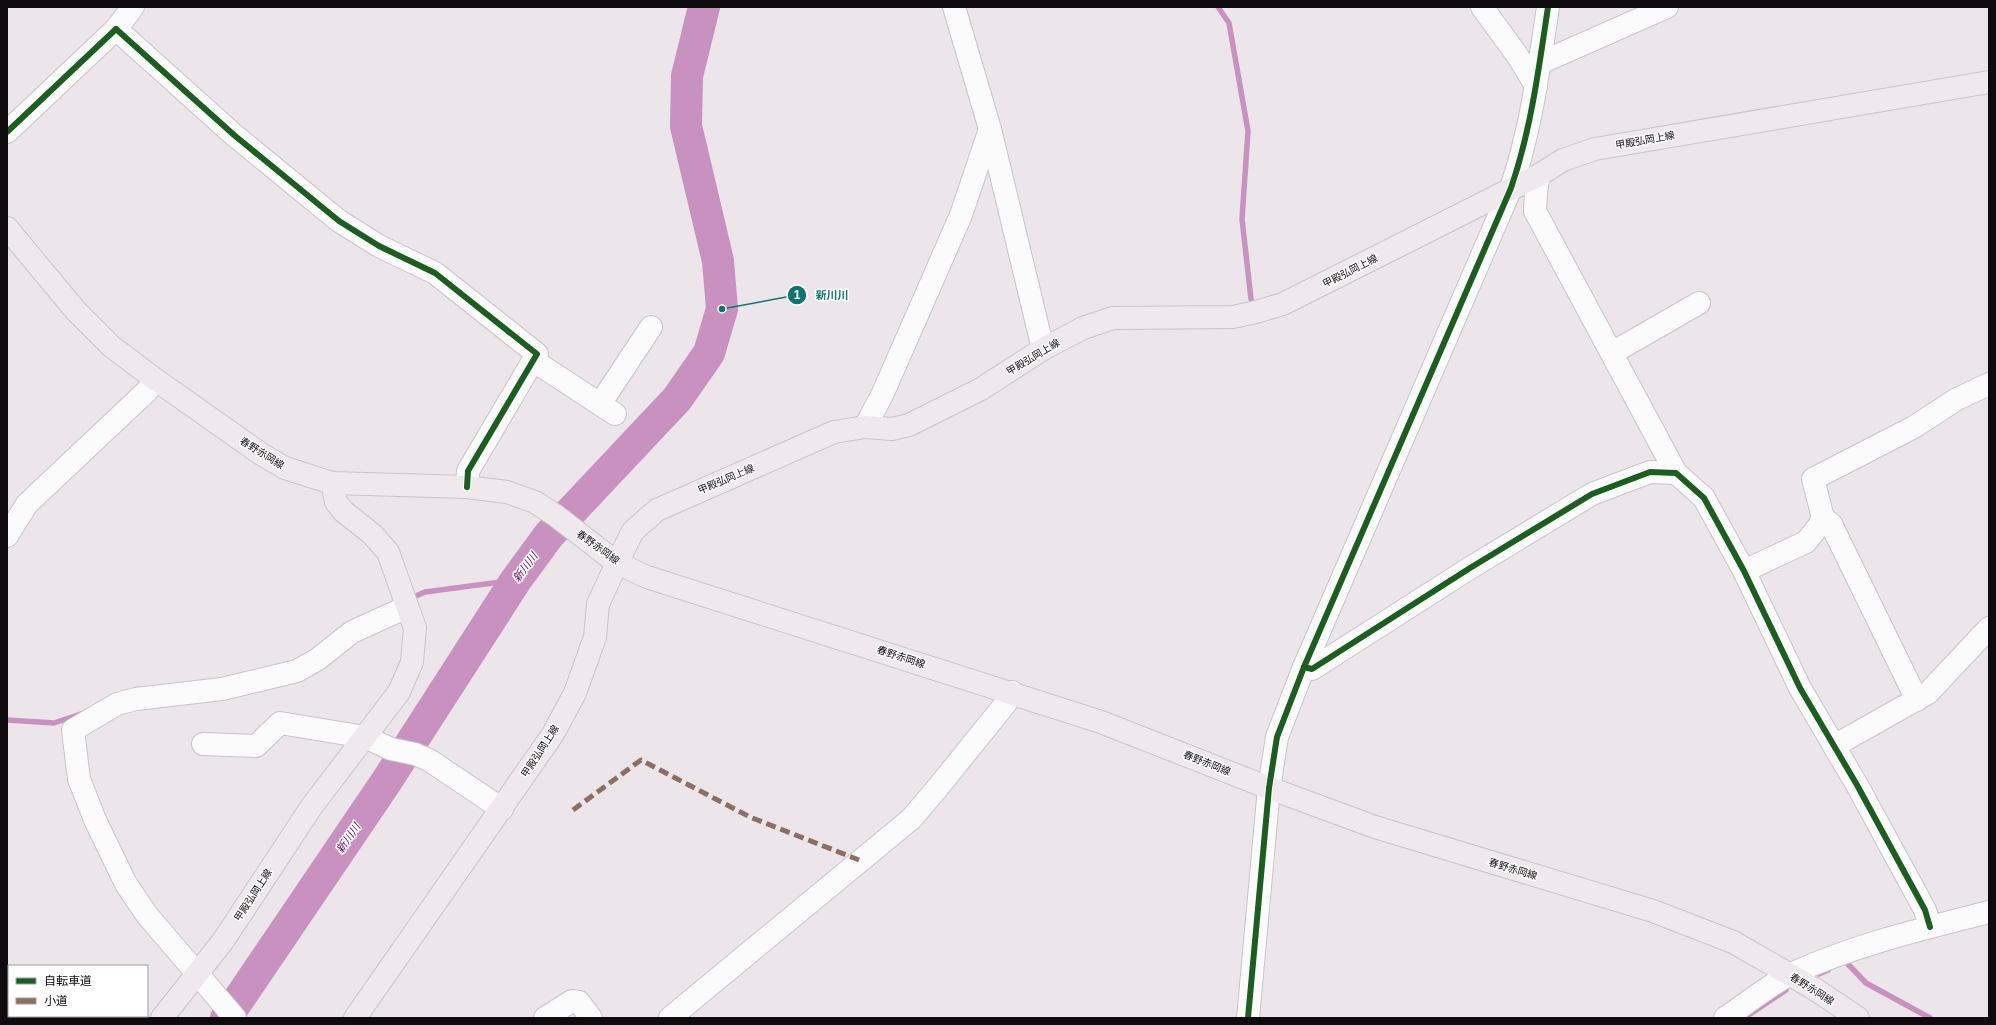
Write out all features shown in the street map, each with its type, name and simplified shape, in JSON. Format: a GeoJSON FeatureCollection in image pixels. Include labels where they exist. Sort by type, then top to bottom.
{"type":"FeatureCollection","features":[{"type":"Feature","properties":{"kind":"main road","name":"甲殿弘岡上線"},"geometry":{"type":"LineString","coordinates":[[355,1018],[553,734],[575,693],[595,637],[598,604],[617,563],[633,531],[657,510],[834,432],[865,427],[892,429],[909,425],[981,389],[1043,349],[1083,328],[1113,318],[1233,317],[1283,304],[1512,188],[1563,160],[1595,149],[1989,82]]}},
{"type":"Feature","properties":{"kind":"main road","name":"春野赤岡線"},"geometry":{"type":"LineString","coordinates":[[7,228],[76,311],[111,346],[156,380],[261,454],[285,468],[332,483],[467,487],[507,492],[535,502],[555,515],[617,563],[647,577],[1012,692],[1101,722],[1269,788],[1375,827],[1653,911],[1733,942],[1790,975],[1858,1018]]}},
{"type":"Feature","properties":{"kind":"main road","name":"甲殿弘岡上線"},"geometry":{"type":"LineString","coordinates":[[162,1018],[196,973],[223,941],[312,806],[399,692],[412,662],[415,628],[404,601],[388,552],[372,534],[343,511],[336,502],[332,483]]}},
{"type":"Feature","properties":{"kind":"street"},"geometry":{"type":"LineString","coordinates":[[7,132],[116,29],[133,7]]}},
{"type":"Feature","properties":{"kind":"street"},"geometry":{"type":"LineString","coordinates":[[954,7],[990,129],[1043,349]]}},
{"type":"Feature","properties":{"kind":"street"},"geometry":{"type":"LineString","coordinates":[[1482,7],[1517,55],[1536,86]]}},
{"type":"Feature","properties":{"kind":"street"},"geometry":{"type":"LineString","coordinates":[[1248,1018],[1269,788],[1277,737],[1304,667],[1512,188],[1518,168],[1536,86],[1548,7]]}},
{"type":"Feature","properties":{"kind":"street"},"geometry":{"type":"LineString","coordinates":[[1540,64],[1666,7]]}},
{"type":"Feature","properties":{"kind":"street"},"geometry":{"type":"LineString","coordinates":[[116,29],[234,135],[339,222],[379,246],[435,273],[537,354],[468,471],[467,487]]}},
{"type":"Feature","properties":{"kind":"street"},"geometry":{"type":"LineString","coordinates":[[865,427],[883,393],[961,215],[990,129]]}},
{"type":"Feature","properties":{"kind":"street"},"geometry":{"type":"LineString","coordinates":[[1539,174],[1535,211],[1676,473],[1704,498],[1744,571],[1800,688],[1925,910],[1930,927]]}},
{"type":"Feature","properties":{"kind":"street"},"geometry":{"type":"LineString","coordinates":[[1612,353],[1699,303]]}},
{"type":"Feature","properties":{"kind":"street"},"geometry":{"type":"LineString","coordinates":[[534,360],[608,409],[651,327]]}},
{"type":"Feature","properties":{"kind":"street"},"geometry":{"type":"LineString","coordinates":[[7,536],[27,504],[142,396],[156,380]]}},
{"type":"Feature","properties":{"kind":"street"},"geometry":{"type":"LineString","coordinates":[[1744,571],[1806,542],[1818,527],[1822,518],[1813,479],[1914,427],[1957,399],[1989,384]]}},
{"type":"Feature","properties":{"kind":"street"},"geometry":{"type":"LineString","coordinates":[[1304,667],[1312,669],[1337,654],[1470,568],[1592,494],[1650,472],[1676,473]]}},
{"type":"Feature","properties":{"kind":"street"},"geometry":{"type":"LineString","coordinates":[[1822,518],[1831,524],[1917,700]]}},
{"type":"Feature","properties":{"kind":"street"},"geometry":{"type":"LineString","coordinates":[[228,1010],[147,915],[126,884],[95,820],[79,779],[73,730],[117,704],[136,699],[222,689],[297,671],[318,658],[352,632],[404,601]]}},
{"type":"Feature","properties":{"kind":"street"},"geometry":{"type":"LineString","coordinates":[[1834,746],[1928,693],[1989,628]]}},
{"type":"Feature","properties":{"kind":"street"},"geometry":{"type":"LineString","coordinates":[[670,1018],[911,818],[945,780],[1006,703],[1012,692]]}},
{"type":"Feature","properties":{"kind":"street"},"geometry":{"type":"LineString","coordinates":[[203,744],[256,746],[280,723],[365,737],[391,749],[415,754],[429,760],[502,809]]}},
{"type":"Feature","properties":{"kind":"street"},"geometry":{"type":"LineString","coordinates":[[1725,1018],[1790,975],[1842,953],[1930,927],[1989,912]]}},
{"type":"Feature","properties":{"kind":"street"},"geometry":{"type":"LineString","coordinates":[[545,1018],[572,1001],[579,1002],[591,1018]]}},
{"type":"Feature","properties":{"kind":"waterway","name":"新川川"},"geometry":{"type":"LineString","coordinates":[[226,1018],[386,782],[516,580],[549,535],[677,399],[709,353],[722,309],[718,261],[686,126],[687,76],[704,7]]}},
{"type":"Feature","properties":{"kind":"waterway"},"geometry":{"type":"LineString","coordinates":[[1218,7],[1229,23],[1248,131],[1242,219],[1251,299]]}},
{"type":"Feature","properties":{"kind":"waterway"},"geometry":{"type":"LineString","coordinates":[[409,599],[425,592],[516,580]]}},
{"type":"Feature","properties":{"kind":"waterway"},"geometry":{"type":"LineString","coordinates":[[7,720],[54,723],[81,714]]}},
{"type":"Feature","properties":{"kind":"waterway"},"geometry":{"type":"LineString","coordinates":[[1845,961],[1866,983],[1930,1018]]}},
{"type":"Feature","properties":{"kind":"waterway"},"geometry":{"type":"LineString","coordinates":[[1819,974],[1828,970]]}},
{"type":"Feature","properties":{"kind":"waterway"},"geometry":{"type":"LineString","coordinates":[[1744,1018],[1786,990]]}},
{"type":"Feature","properties":{"kind":"marked path"},"geometry":{"type":"LineString","coordinates":[[573,810],[641,760],[750,817],[859,860]]}},
{"type":"Feature","properties":{"kind":"cycle path"},"geometry":{"type":"LineString","coordinates":[[1248,1018],[1269,788],[1277,737],[1304,667],[1511,188],[1529,121],[1538,75],[1548,7]]}},
{"type":"Feature","properties":{"kind":"cycle path"},"geometry":{"type":"LineString","coordinates":[[7,132],[116,29],[234,135],[339,221],[379,246],[435,273],[537,354],[468,471],[467,487]]}},
{"type":"Feature","properties":{"kind":"cycle path"},"geometry":{"type":"LineString","coordinates":[[1304,667],[1312,669],[1470,568],[1592,494],[1650,472],[1676,473],[1704,498],[1744,571],[1800,688],[1857,785],[1925,910],[1930,927]]}},
{"type":"Feature","properties":{"kind":"place","name":"新川川"},"geometry":{"type":"Point","coordinates":[722,309]}}]}
